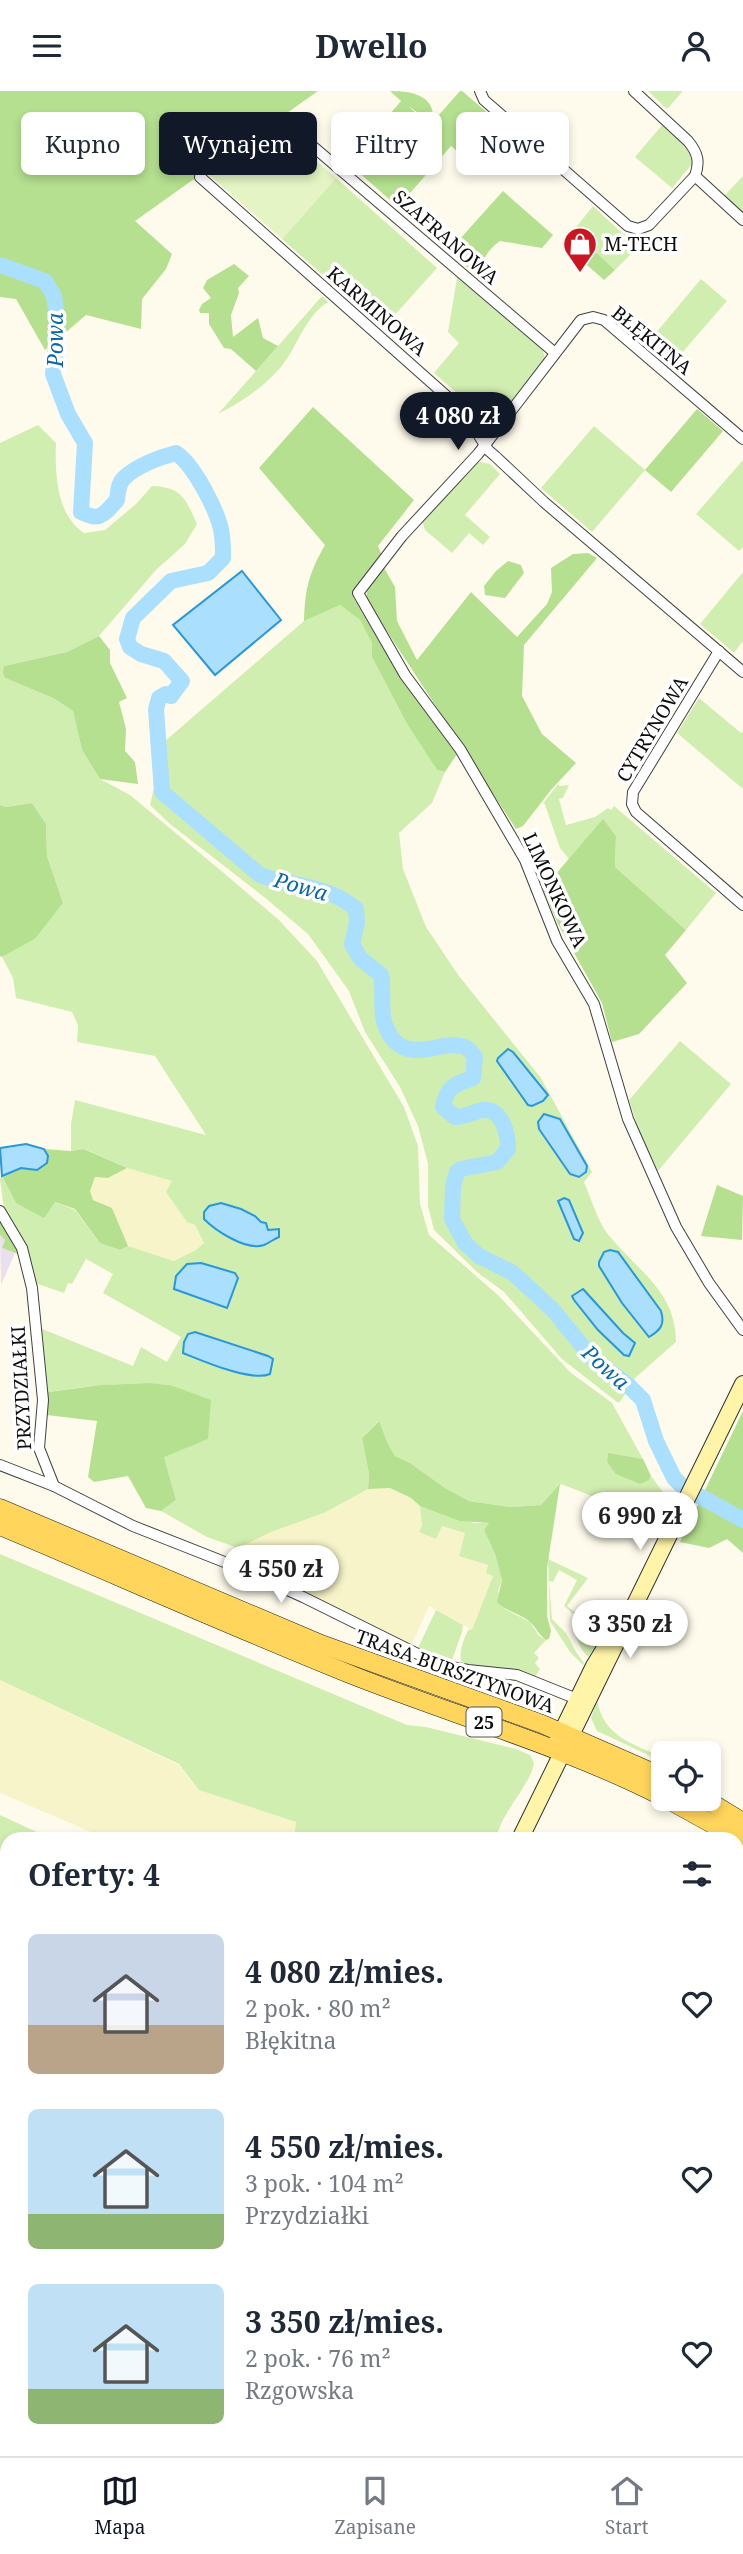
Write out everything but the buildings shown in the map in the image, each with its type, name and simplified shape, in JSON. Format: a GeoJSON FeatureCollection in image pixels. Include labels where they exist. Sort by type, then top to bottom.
{"type":"FeatureCollection","features":[{"type":"Feature","properties":{"kind":"main road","name":"TRASA BURSZTYNOWA"},"geometry":{"type":"LineString","coordinates":[[0,1508],[350,1656],[563,1742],[651,1790]]}},
{"type":"Feature","properties":{"kind":"main road","name":"TRASA BURSZTYNOWA"},"geometry":{"type":"LineString","coordinates":[[0,1526],[359,1678],[563,1742],[651,1773]]}},
{"type":"Feature","properties":{"kind":"main road"},"geometry":{"type":"LineString","coordinates":[[721,1809],[743,1822]]}},
{"type":"Feature","properties":{"kind":"main road","name":"TRASA BURSZTYNOWA"},"geometry":{"type":"LineString","coordinates":[[689,1811],[727,1832]]}},
{"type":"Feature","properties":{"kind":"street"},"geometry":{"type":"LineString","coordinates":[[480,91],[484,100],[628,226],[638,229],[649,225],[695,176],[699,166],[695,149],[635,91]]}},
{"type":"Feature","properties":{"kind":"street","name":"SZAFRANOWA"},"geometry":{"type":"LineString","coordinates":[[317,150],[555,353]]}},
{"type":"Feature","properties":{"kind":"street"},"geometry":{"type":"LineString","coordinates":[[695,176],[743,220]]}},
{"type":"Feature","properties":{"kind":"street","name":"KARMINOWA"},"geometry":{"type":"LineString","coordinates":[[200,177],[451,400],[468,418],[488,450],[544,502],[743,672]]}},
{"type":"Feature","properties":{"kind":"street","name":"BŁĘKITNA"},"geometry":{"type":"LineString","coordinates":[[358,593],[402,536],[485,444],[546,369],[581,320],[587,317],[598,317],[743,439]]}},
{"type":"Feature","properties":{"kind":"street","name":"LIMONKOWA"},"geometry":{"type":"LineString","coordinates":[[358,593],[405,675],[460,749],[525,860],[557,941],[594,1004],[628,1119],[676,1227],[709,1283],[743,1330]]}},
{"type":"Feature","properties":{"kind":"street","name":"CYTRYNOWA"},"geometry":{"type":"LineString","coordinates":[[719,652],[633,793],[632,804],[636,812],[743,905]]}},
{"type":"Feature","properties":{"kind":"street","name":"PRZYDZIAŁKI"},"geometry":{"type":"LineString","coordinates":[[0,1211],[22,1248],[32,1288],[43,1389],[38,1448],[54,1486]]}},
{"type":"Feature","properties":{"kind":"street"},"geometry":{"type":"LineString","coordinates":[[523,1832],[592,1683],[602,1652],[627,1619],[743,1384]]}},
{"type":"Feature","properties":{"kind":"street","name":"PRZYDZIAŁKI"},"geometry":{"type":"LineString","coordinates":[[0,1465],[54,1486],[133,1525],[303,1597],[440,1665],[517,1675],[577,1699]]}},
{"type":"Feature","properties":{"kind":"street"},"geometry":{"type":"LineString","coordinates":[[514,1832],[563,1742],[577,1699],[592,1683]]}},
{"type":"Feature","properties":{"kind":"shaded area"},"geometry":{"type":"Polygon","coordinates":[[[127,1168],[173,1181],[204,1243],[174,1261],[128,1246],[112,1208],[93,1200],[90,1191],[95,1177],[108,1178],[127,1168]]]}},
{"type":"Feature","properties":{"kind":"shaded area"},"geometry":{"type":"Polygon","coordinates":[[[0,1235],[5,1240],[2,1248],[15,1253],[1,1285],[0,1235]]]}},
{"type":"Feature","properties":{"kind":"shaded area"},"geometry":{"type":"Polygon","coordinates":[[[390,1488],[411,1498],[420,1506],[422,1525],[419,1531],[442,1525],[466,1533],[459,1556],[488,1565],[493,1576],[472,1630],[429,1606],[411,1646],[255,1569],[233,1562],[238,1548],[271,1532],[324,1513],[368,1489],[390,1488]]]}},
{"type":"Feature","properties":{"kind":"shaded area"},"geometry":{"type":"Polygon","coordinates":[[[0,1680],[179,1765],[199,1790],[296,1822],[295,1832],[91,1832],[0,1793],[0,1680]]]}},
{"type":"Feature","properties":{"kind":"green space"},"geometry":{"type":"Polygon","coordinates":[[[0,91],[318,91],[288,112],[159,112],[159,175],[200,175],[135,221],[172,254],[166,269],[142,299],[141,329],[86,315],[45,350],[16,299],[0,297],[0,91]]]}},
{"type":"Feature","properties":{"kind":"green space"},"geometry":{"type":"Polygon","coordinates":[[[390,91],[423,97],[432,112],[417,112],[408,106],[415,112],[392,112],[401,101],[390,91]]]}},
{"type":"Feature","properties":{"kind":"green space"},"geometry":{"type":"Polygon","coordinates":[[[462,91],[487,112],[456,112],[456,150],[451,146],[442,156],[441,112],[462,91]]]}},
{"type":"Feature","properties":{"kind":"green space"},"geometry":{"type":"Polygon","coordinates":[[[648,91],[683,91],[667,109],[648,91]]]}},
{"type":"Feature","properties":{"kind":"green space"},"geometry":{"type":"Polygon","coordinates":[[[663,124],[691,150],[692,164],[672,188],[635,157],[663,124]]]}},
{"type":"Feature","properties":{"kind":"green space"},"geometry":{"type":"Polygon","coordinates":[[[317,161],[336,178],[282,239],[209,175],[317,175],[317,161]]]}},
{"type":"Feature","properties":{"kind":"green space"},"geometry":{"type":"Polygon","coordinates":[[[362,175],[426,175],[398,207],[362,175]]]}},
{"type":"Feature","properties":{"kind":"green space"},"geometry":{"type":"Polygon","coordinates":[[[743,176],[743,213],[724,196],[743,176]]]}},
{"type":"Feature","properties":{"kind":"green space"},"geometry":{"type":"Polygon","coordinates":[[[336,178],[437,268],[383,328],[282,239],[336,178]]]}},
{"type":"Feature","properties":{"kind":"green space"},"geometry":{"type":"Polygon","coordinates":[[[503,191],[553,235],[542,248],[500,241],[485,257],[478,277],[449,251],[503,191]]]}},
{"type":"Feature","properties":{"kind":"green space"},"geometry":{"type":"Polygon","coordinates":[[[593,206],[639,246],[615,270],[573,231],[593,206]]]}},
{"type":"Feature","properties":{"kind":"green space"},"geometry":{"type":"Polygon","coordinates":[[[573,231],[615,270],[604,280],[562,243],[573,231]]]}},
{"type":"Feature","properties":{"kind":"green space"},"geometry":{"type":"Polygon","coordinates":[[[234,264],[249,276],[238,288],[239,293],[231,315],[233,337],[258,318],[263,338],[278,346],[256,371],[231,349],[224,348],[209,324],[209,313],[200,313],[199,310],[202,304],[211,298],[203,288],[207,280],[234,264]]]}},
{"type":"Feature","properties":{"kind":"green space"},"geometry":{"type":"Polygon","coordinates":[[[457,278],[464,278],[542,346],[545,359],[491,430],[477,411],[434,373],[459,343],[448,332],[457,278]]]}},
{"type":"Feature","properties":{"kind":"green space"},"geometry":{"type":"Polygon","coordinates":[[[701,279],[727,301],[674,362],[649,341],[701,279]]]}},
{"type":"Feature","properties":{"kind":"green space"},"geometry":{"type":"Polygon","coordinates":[[[322,296],[328,302],[307,324],[280,368],[251,394],[218,414],[322,296]]]}},
{"type":"Feature","properties":{"kind":"green space"},"geometry":{"type":"Polygon","coordinates":[[[313,407],[414,500],[378,546],[383,558],[353,597],[404,683],[457,754],[445,772],[437,770],[407,724],[372,657],[372,643],[360,620],[340,605],[304,621],[309,581],[325,545],[259,468],[313,407]]]}},
{"type":"Feature","properties":{"kind":"green space"},"geometry":{"type":"Polygon","coordinates":[[[697,409],[723,431],[671,492],[645,470],[697,409]]]}},
{"type":"Feature","properties":{"kind":"green space"},"geometry":{"type":"Polygon","coordinates":[[[38,425],[56,443],[59,493],[68,515],[84,533],[105,530],[136,504],[152,486],[170,489],[182,496],[197,524],[185,544],[156,570],[99,636],[67,652],[4,666],[5,678],[53,698],[73,711],[82,750],[100,779],[130,795],[225,874],[279,920],[317,961],[404,1107],[418,1146],[420,1204],[429,1235],[499,1296],[570,1372],[612,1403],[643,1459],[608,1454],[607,1462],[649,1480],[651,1476],[674,1507],[666,1525],[561,1484],[541,1505],[510,1507],[469,1501],[395,1456],[378,1421],[362,1438],[369,1474],[368,1489],[324,1513],[271,1532],[238,1548],[207,1537],[161,1511],[176,1500],[164,1457],[170,1385],[124,1384],[48,1392],[40,1328],[133,1366],[141,1347],[167,1362],[181,1337],[103,1293],[113,1274],[86,1259],[64,1293],[35,1283],[4,1210],[0,1179],[2,1176],[16,1203],[55,1202],[75,1210],[100,1243],[120,1250],[128,1246],[174,1261],[204,1243],[195,1225],[187,1222],[166,1192],[172,1181],[127,1168],[85,1149],[71,1151],[71,1124],[75,1100],[206,1135],[155,1056],[77,1042],[78,1025],[72,1012],[16,998],[13,978],[2,957],[35,939],[63,903],[47,856],[46,824],[32,803],[6,807],[0,805],[0,443],[38,425]]]}},
{"type":"Feature","properties":{"kind":"green space"},"geometry":{"type":"Polygon","coordinates":[[[594,426],[645,470],[592,532],[541,488],[594,426]]]}},
{"type":"Feature","properties":{"kind":"green space"},"geometry":{"type":"Polygon","coordinates":[[[743,460],[743,547],[739,551],[696,514],[743,460]]]}},
{"type":"Feature","properties":{"kind":"green space"},"geometry":{"type":"Polygon","coordinates":[[[474,463],[490,464],[500,474],[465,515],[490,537],[483,545],[469,533],[452,553],[425,530],[422,521],[474,463]]]}},
{"type":"Feature","properties":{"kind":"green space"},"geometry":{"type":"Polygon","coordinates":[[[588,553],[597,558],[524,645],[522,696],[542,734],[576,763],[523,826],[516,829],[366,599],[368,585],[383,566],[395,587],[397,621],[417,660],[471,592],[517,637],[547,604],[552,592],[551,568],[573,554],[588,553]]]}},
{"type":"Feature","properties":{"kind":"green space"},"geometry":{"type":"Polygon","coordinates":[[[508,561],[521,565],[524,573],[505,598],[485,595],[484,586],[508,561]]]}},
{"type":"Feature","properties":{"kind":"green space"},"geometry":{"type":"Polygon","coordinates":[[[743,572],[743,641],[734,653],[700,624],[743,572]]]}},
{"type":"Feature","properties":{"kind":"green space"},"geometry":{"type":"Polygon","coordinates":[[[340,605],[360,620],[372,643],[372,657],[407,724],[437,770],[445,772],[432,803],[399,833],[403,869],[426,927],[459,976],[541,1078],[592,1172],[584,1182],[603,1227],[662,1294],[669,1308],[676,1342],[635,1378],[620,1402],[562,1359],[504,1292],[477,1272],[434,1230],[428,1206],[428,1164],[418,1126],[400,1087],[365,1032],[349,991],[308,934],[150,805],[165,741],[304,621],[340,605]],[[508,1049],[497,1061],[528,1105],[541,1084],[508,1049]],[[604,1252],[599,1262],[661,1311],[618,1252],[604,1252]],[[574,1300],[598,1330],[635,1343],[574,1300]]]}},
{"type":"Feature","properties":{"kind":"green space"},"geometry":{"type":"Polygon","coordinates":[[[99,636],[110,650],[110,663],[127,698],[119,702],[126,729],[125,751],[135,762],[138,784],[100,779],[82,750],[73,711],[53,698],[5,678],[3,673],[4,666],[67,652],[99,636]]]}},
{"type":"Feature","properties":{"kind":"green space"},"geometry":{"type":"Polygon","coordinates":[[[699,698],[741,733],[743,731],[743,789],[677,733],[699,698]]]}},
{"type":"Feature","properties":{"kind":"green space"},"geometry":{"type":"Polygon","coordinates":[[[558,784],[569,785],[563,798],[559,799],[566,825],[595,817],[614,806],[716,893],[686,930],[615,867],[616,836],[603,820],[569,859],[560,848],[544,802],[558,784]]]}},
{"type":"Feature","properties":{"kind":"green space"},"geometry":{"type":"Polygon","coordinates":[[[32,803],[46,824],[47,856],[63,903],[35,939],[2,957],[0,805],[6,807],[32,803]]]}},
{"type":"Feature","properties":{"kind":"green space"},"geometry":{"type":"Polygon","coordinates":[[[603,819],[616,836],[615,867],[686,930],[665,955],[687,983],[639,1034],[612,1042],[602,1003],[558,924],[543,889],[603,819]]]}},
{"type":"Feature","properties":{"kind":"green space"},"geometry":{"type":"Polygon","coordinates":[[[680,1041],[731,1084],[658,1171],[645,1149],[629,1100],[680,1041]]]}},
{"type":"Feature","properties":{"kind":"green space"},"geometry":{"type":"Polygon","coordinates":[[[44,1149],[84,1149],[127,1168],[108,1178],[95,1177],[90,1191],[93,1200],[112,1208],[128,1246],[120,1250],[100,1243],[75,1209],[55,1202],[44,1218],[16,1203],[2,1176],[48,1156],[44,1149]]]}},
{"type":"Feature","properties":{"kind":"green space"},"geometry":{"type":"Polygon","coordinates":[[[717,1185],[743,1196],[742,1240],[701,1236],[717,1185]]]}},
{"type":"Feature","properties":{"kind":"green space"},"geometry":{"type":"Polygon","coordinates":[[[0,1218],[18,1249],[18,1254],[2,1248],[5,1240],[0,1235],[0,1218]]]}},
{"type":"Feature","properties":{"kind":"green space"},"geometry":{"type":"Polygon","coordinates":[[[101,1385],[170,1385],[211,1400],[208,1439],[164,1457],[176,1500],[161,1511],[146,1508],[128,1476],[94,1482],[88,1477],[97,1421],[47,1415],[48,1392],[101,1385]]]}},
{"type":"Feature","properties":{"kind":"green space"},"geometry":{"type":"Polygon","coordinates":[[[743,1411],[743,1553],[727,1539],[709,1548],[680,1542],[743,1411]]]}},
{"type":"Feature","properties":{"kind":"green space"},"geometry":{"type":"Polygon","coordinates":[[[379,1421],[395,1456],[469,1501],[510,1507],[541,1505],[560,1484],[547,1568],[547,1616],[551,1631],[549,1639],[546,1640],[527,1620],[497,1602],[502,1580],[495,1554],[484,1530],[489,1523],[460,1521],[420,1506],[411,1498],[390,1488],[368,1489],[369,1474],[362,1438],[379,1421]]]}},
{"type":"Feature","properties":{"kind":"green space"},"geometry":{"type":"Polygon","coordinates":[[[608,1453],[643,1459],[651,1476],[649,1480],[640,1484],[616,1474],[607,1462],[608,1453]]]}},
{"type":"Feature","properties":{"kind":"green space"},"geometry":{"type":"Polygon","coordinates":[[[420,1506],[474,1523],[490,1523],[484,1530],[495,1554],[502,1580],[498,1591],[505,1609],[530,1622],[539,1636],[546,1640],[534,1653],[539,1658],[535,1663],[540,1669],[534,1678],[514,1670],[462,1665],[463,1642],[469,1629],[472,1630],[493,1576],[486,1573],[488,1565],[459,1556],[465,1533],[442,1526],[436,1539],[419,1532],[422,1525],[420,1506]]]}},
{"type":"Feature","properties":{"kind":"green space"},"geometry":{"type":"Polygon","coordinates":[[[0,1554],[407,1725],[426,1727],[516,1749],[530,1755],[534,1763],[527,1781],[498,1832],[295,1832],[296,1822],[199,1790],[179,1764],[0,1680],[0,1554]]]}},
{"type":"Feature","properties":{"kind":"green space"},"geometry":{"type":"Polygon","coordinates":[[[548,1559],[588,1578],[567,1606],[604,1634],[588,1657],[580,1647],[576,1635],[575,1626],[580,1620],[564,1606],[577,1580],[559,1570],[553,1582],[549,1581],[552,1619],[566,1633],[583,1665],[570,1652],[550,1621],[548,1559]]]}},
{"type":"Feature","properties":{"kind":"green space"},"geometry":{"type":"Polygon","coordinates":[[[436,1610],[463,1625],[451,1663],[417,1650],[436,1610]]]}},
{"type":"Feature","properties":{"kind":"green space"},"geometry":{"type":"Polygon","coordinates":[[[597,1700],[606,1723],[613,1731],[621,1738],[651,1752],[651,1756],[597,1731],[591,1718],[597,1700]]]}},
{"type":"Feature","properties":{"kind":"green space"},"geometry":{"type":"Polygon","coordinates":[[[0,1815],[37,1832],[0,1832],[0,1815]]]}},
{"type":"Feature","properties":{"kind":"water"},"geometry":{"type":"Polygon","coordinates":[[[242,571],[281,620],[215,675],[173,625],[242,571]]]}},
{"type":"Feature","properties":{"kind":"water"},"geometry":{"type":"Polygon","coordinates":[[[508,1049],[548,1095],[543,1101],[528,1105],[497,1061],[508,1049]]]}},
{"type":"Feature","properties":{"kind":"water"},"geometry":{"type":"Polygon","coordinates":[[[544,1114],[560,1119],[587,1166],[586,1172],[579,1177],[570,1174],[539,1129],[538,1122],[544,1114]]]}},
{"type":"Feature","properties":{"kind":"water"},"geometry":{"type":"Polygon","coordinates":[[[26,1144],[44,1149],[48,1156],[47,1163],[37,1170],[21,1168],[2,1176],[0,1148],[26,1144]]]}},
{"type":"Feature","properties":{"kind":"water"},"geometry":{"type":"Polygon","coordinates":[[[564,1198],[569,1200],[583,1233],[579,1241],[574,1239],[558,1201],[564,1198]]]}},
{"type":"Feature","properties":{"kind":"water"},"geometry":{"type":"Polygon","coordinates":[[[221,1203],[255,1216],[266,1223],[268,1230],[279,1229],[279,1237],[257,1246],[240,1243],[224,1234],[204,1219],[204,1212],[209,1206],[221,1203]]]}},
{"type":"Feature","properties":{"kind":"water"},"geometry":{"type":"Polygon","coordinates":[[[604,1252],[618,1252],[661,1311],[661,1326],[649,1337],[622,1303],[599,1266],[604,1252]]]}},
{"type":"Feature","properties":{"kind":"water"},"geometry":{"type":"Polygon","coordinates":[[[201,1263],[235,1273],[238,1278],[227,1308],[174,1289],[176,1276],[187,1264],[201,1263]]]}},
{"type":"Feature","properties":{"kind":"water"},"geometry":{"type":"Polygon","coordinates":[[[583,1289],[635,1343],[629,1356],[624,1355],[598,1330],[574,1300],[572,1296],[583,1289]]]}},
{"type":"Feature","properties":{"kind":"water"},"geometry":{"type":"Polygon","coordinates":[[[195,1332],[268,1356],[273,1359],[270,1374],[262,1376],[239,1373],[183,1353],[188,1334],[195,1332]]]}},
{"type":"Feature","properties":{"kind":"waterway","name":"Powa"},"geometry":{"type":"LineString","coordinates":[[0,265],[45,281],[54,296],[58,325],[53,374],[68,414],[85,443],[81,512],[97,517],[101,515],[117,500],[124,478],[148,463],[176,453],[198,479],[220,527],[223,558],[208,573],[171,581],[133,618],[127,639],[130,647],[141,654],[164,661],[182,681],[171,696],[166,694],[159,698],[156,709],[162,792],[260,875],[334,895],[356,909],[357,923],[352,944],[360,958],[381,975],[385,1025],[393,1039],[402,1047],[413,1050],[459,1046],[468,1049],[475,1057],[473,1078],[452,1087],[443,1107],[455,1117],[483,1110],[495,1113],[503,1123],[508,1149],[497,1162],[457,1172],[453,1186],[452,1219],[465,1243],[479,1256],[513,1273],[553,1310],[593,1359],[643,1400],[656,1441],[674,1478],[683,1487],[743,1520]]}},
{"type":"Feature","properties":{"kind":"place","name":"M-TECH"},"geometry":{"type":"Point","coordinates":[580,274]}}]}
